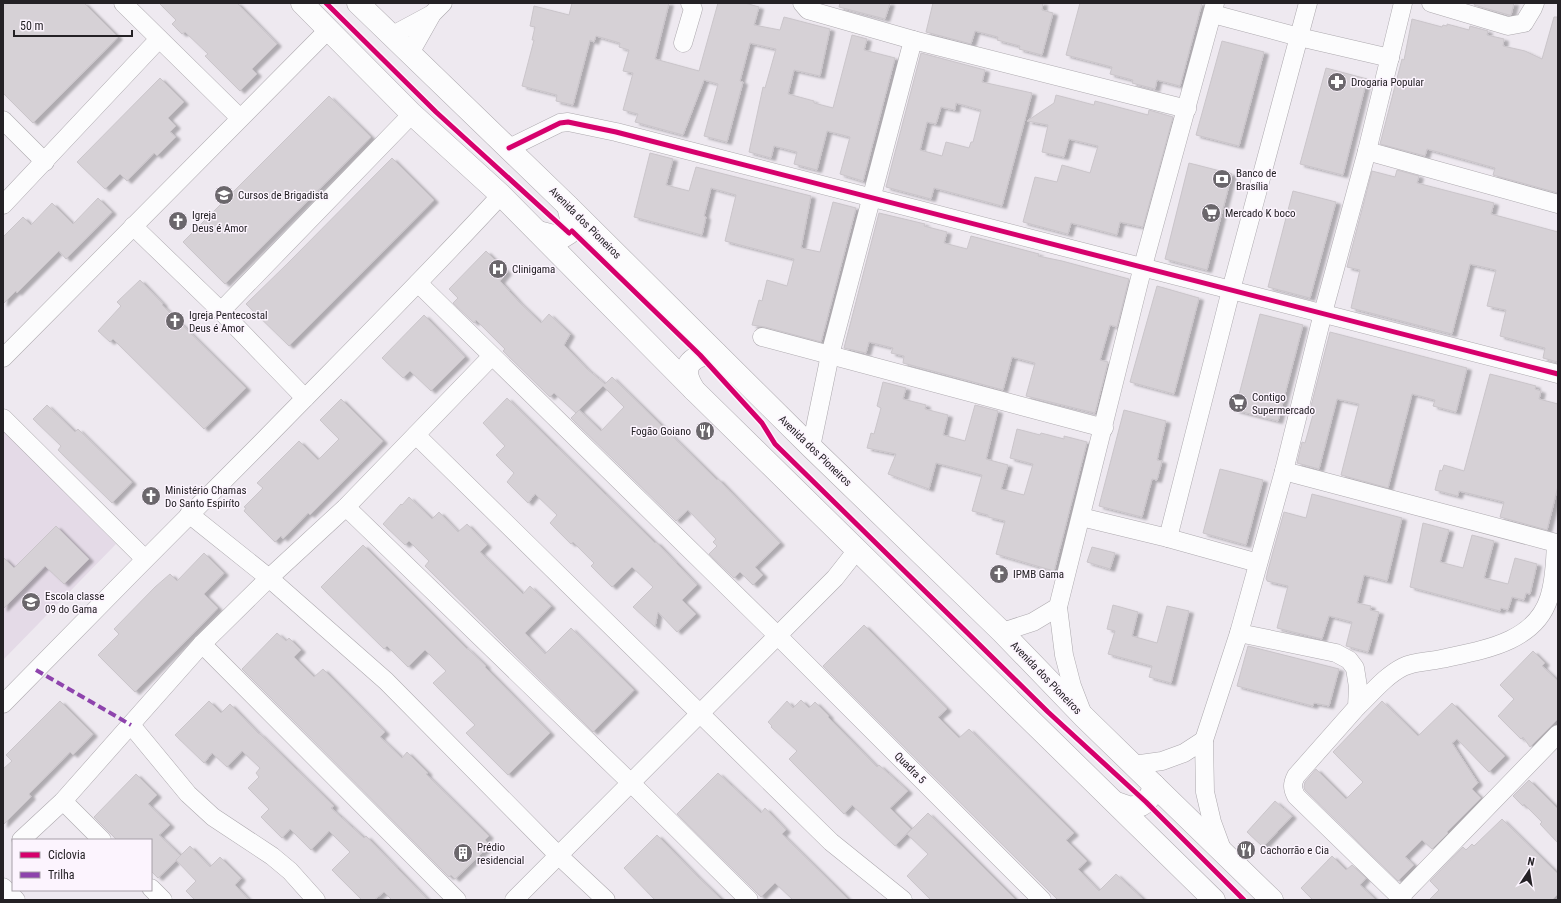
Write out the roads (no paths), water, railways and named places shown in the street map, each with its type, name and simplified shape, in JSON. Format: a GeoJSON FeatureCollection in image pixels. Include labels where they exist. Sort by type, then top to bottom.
{"type":"FeatureCollection","features":[{"type":"Feature","properties":{"kind":"main road"},"geometry":{"type":"LineString","coordinates":[[302,3],[412,114],[501,195],[694,390],[1116,803],[1209,899]]}},
{"type":"Feature","properties":{"kind":"main road","name":"Avenida dos Pioneiros"},"geometry":{"type":"LineString","coordinates":[[358,3],[509,148],[810,447],[1002,632],[1084,717],[1272,900]]}},
{"type":"Feature","properties":{"kind":"main road"},"geometry":{"type":"LineString","coordinates":[[538,232],[561,238],[569,233],[573,227],[568,206]]}},
{"type":"Feature","properties":{"kind":"main road"},"geometry":{"type":"LineString","coordinates":[[694,390],[687,374],[690,364],[700,355],[716,353]]}},
{"type":"Feature","properties":{"kind":"main road"},"geometry":{"type":"LineString","coordinates":[[1116,803],[1133,808],[1146,802],[1153,792],[1154,785]]}},
{"type":"Feature","properties":{"kind":"street"},"geometry":{"type":"LineString","coordinates":[[123,3],[240,118]]}},
{"type":"Feature","properties":{"kind":"street"},"geometry":{"type":"LineString","coordinates":[[683,43],[693,9],[690,3]]}},
{"type":"Feature","properties":{"kind":"street"},"geometry":{"type":"LineString","coordinates":[[802,3],[808,10],[913,40],[1188,109]]}},
{"type":"Feature","properties":{"kind":"street"},"geometry":{"type":"LineString","coordinates":[[1168,538],[1231,290],[1308,3]]}},
{"type":"Feature","properties":{"kind":"street"},"geometry":{"type":"LineString","coordinates":[[1223,853],[1212,822],[1205,792],[1204,740],[1240,633],[1284,471],[1323,313],[1367,151],[1403,3]]}},
{"type":"Feature","properties":{"kind":"street"},"geometry":{"type":"LineString","coordinates":[[1431,3],[1508,26],[1524,23],[1535,3]]}},
{"type":"Feature","properties":{"kind":"street"},"geometry":{"type":"LineString","coordinates":[[391,36],[438,9]]}},
{"type":"Feature","properties":{"kind":"street"},"geometry":{"type":"LineString","coordinates":[[410,53],[438,9]]}},
{"type":"Feature","properties":{"kind":"street"},"geometry":{"type":"LineString","coordinates":[[1084,717],[1072,686],[1064,655],[1058,607],[1104,428],[1143,266],[1188,109],[1214,9],[1300,37],[1390,58]]}},
{"type":"Feature","properties":{"kind":"street"},"geometry":{"type":"LineString","coordinates":[[3,358],[329,29]]}},
{"type":"Feature","properties":{"kind":"street"},"geometry":{"type":"LineString","coordinates":[[3,205],[159,39]]}},
{"type":"Feature","properties":{"kind":"street"},"geometry":{"type":"LineString","coordinates":[[810,447],[830,354],[913,40]]}},
{"type":"Feature","properties":{"kind":"street"},"geometry":{"type":"LineString","coordinates":[[221,311],[412,114]]}},
{"type":"Feature","properties":{"kind":"street"},"geometry":{"type":"LineString","coordinates":[[3,120],[45,162]]}},
{"type":"Feature","properties":{"kind":"street"},"geometry":{"type":"LineString","coordinates":[[509,148],[560,123],[568,122],[624,134],[1143,266],[1558,374]]}},
{"type":"Feature","properties":{"kind":"street"},"geometry":{"type":"LineString","coordinates":[[1367,151],[1558,204]]}},
{"type":"Feature","properties":{"kind":"street"},"geometry":{"type":"LineString","coordinates":[[3,704],[418,283],[501,195]]}},
{"type":"Feature","properties":{"kind":"street"},"geometry":{"type":"LineString","coordinates":[[133,226],[221,311],[305,398]]}},
{"type":"Feature","properties":{"kind":"street","name":"Quadra 5"},"geometry":{"type":"LineString","coordinates":[[418,283],[778,636],[1042,900]]}},
{"type":"Feature","properties":{"kind":"street"},"geometry":{"type":"LineString","coordinates":[[762,337],[1104,428]]}},
{"type":"Feature","properties":{"kind":"street"},"geometry":{"type":"LineString","coordinates":[[22,839],[63,801],[202,644],[269,578],[346,507],[492,356]]}},
{"type":"Feature","properties":{"kind":"street"},"geometry":{"type":"LineString","coordinates":[[3,418],[145,559]]}},
{"type":"Feature","properties":{"kind":"street"},"geometry":{"type":"LineString","coordinates":[[416,435],[831,842],[903,900]]}},
{"type":"Feature","properties":{"kind":"street"},"geometry":{"type":"LineString","coordinates":[[1284,471],[1557,541],[1555,570],[1549,598],[1540,616],[1528,630],[1514,639],[1486,649],[1439,660],[1413,663],[1402,668],[1384,682],[1356,708],[1296,776],[1293,782],[1292,790],[1296,796],[1401,898],[1558,734]]}},
{"type":"Feature","properties":{"kind":"street"},"geometry":{"type":"LineString","coordinates":[[346,507],[630,782],[749,900]]}},
{"type":"Feature","properties":{"kind":"street"},"geometry":{"type":"LineString","coordinates":[[189,514],[269,578],[386,681],[558,855],[606,900]]}},
{"type":"Feature","properties":{"kind":"street"},"geometry":{"type":"LineString","coordinates":[[1081,517],[1168,538],[1258,563]]}},
{"type":"Feature","properties":{"kind":"street"},"geometry":{"type":"LineString","coordinates":[[514,900],[835,578],[857,550]]}},
{"type":"Feature","properties":{"kind":"street"},"geometry":{"type":"LineString","coordinates":[[1002,632],[1033,622],[1058,607]]}},
{"type":"Feature","properties":{"kind":"street"},"geometry":{"type":"LineString","coordinates":[[1240,633],[1336,653],[1349,660],[1354,668],[1358,687],[1356,708]]}},
{"type":"Feature","properties":{"kind":"street"},"geometry":{"type":"LineString","coordinates":[[202,644],[457,900]]}},
{"type":"Feature","properties":{"kind":"street"},"geometry":{"type":"LineString","coordinates":[[131,725],[188,794],[213,817],[272,856],[290,871],[316,900]]}},
{"type":"Feature","properties":{"kind":"street"},"geometry":{"type":"LineString","coordinates":[[1133,765],[1162,761],[1184,753],[1204,740]]}},
{"type":"Feature","properties":{"kind":"street"},"geometry":{"type":"LineString","coordinates":[[63,801],[101,839]]}},
{"type":"Feature","properties":{"kind":"street"},"geometry":{"type":"LineString","coordinates":[[3,887],[16,900]]}},
{"type":"Feature","properties":{"kind":"street"},"geometry":{"type":"LineString","coordinates":[[152,889],[163,900]]}},
{"type":"Feature","properties":{"kind":"place","name":"Drogaria Popular"},"geometry":{"type":"Point","coordinates":[1337,82]}},
{"type":"Feature","properties":{"kind":"place","name":"Banco de Brasília"},"geometry":{"type":"Point","coordinates":[1222,179]}},
{"type":"Feature","properties":{"kind":"place","name":"Cursos de Brigadista"},"geometry":{"type":"Point","coordinates":[224,195]}},
{"type":"Feature","properties":{"kind":"place","name":"Mercado K boco"},"geometry":{"type":"Point","coordinates":[1211,213]}},
{"type":"Feature","properties":{"kind":"place","name":"Igreja Deus é Amor"},"geometry":{"type":"Point","coordinates":[178,221]}},
{"type":"Feature","properties":{"kind":"place","name":"Clinigama"},"geometry":{"type":"Point","coordinates":[498,269]}},
{"type":"Feature","properties":{"kind":"place","name":"Igreja Pentecostal Deus é Amor"},"geometry":{"type":"Point","coordinates":[175,321]}},
{"type":"Feature","properties":{"kind":"place","name":"Contigo Supermercado"},"geometry":{"type":"Point","coordinates":[1238,403]}},
{"type":"Feature","properties":{"kind":"place","name":"Fogão Goiano"},"geometry":{"type":"Point","coordinates":[705,431]}},
{"type":"Feature","properties":{"kind":"place","name":"Ministério Chamas Do Santo Espiríto"},"geometry":{"type":"Point","coordinates":[151,496]}},
{"type":"Feature","properties":{"kind":"place","name":"IPMB Gama"},"geometry":{"type":"Point","coordinates":[999,574]}},
{"type":"Feature","properties":{"kind":"place","name":"Escola classe 09 do Gama"},"geometry":{"type":"Point","coordinates":[31,602]}},
{"type":"Feature","properties":{"kind":"place","name":"Cachorrão e Cia"},"geometry":{"type":"Point","coordinates":[1246,850]}},
{"type":"Feature","properties":{"kind":"place","name":"Prédio residencial"},"geometry":{"type":"Point","coordinates":[463,853]}}]}
